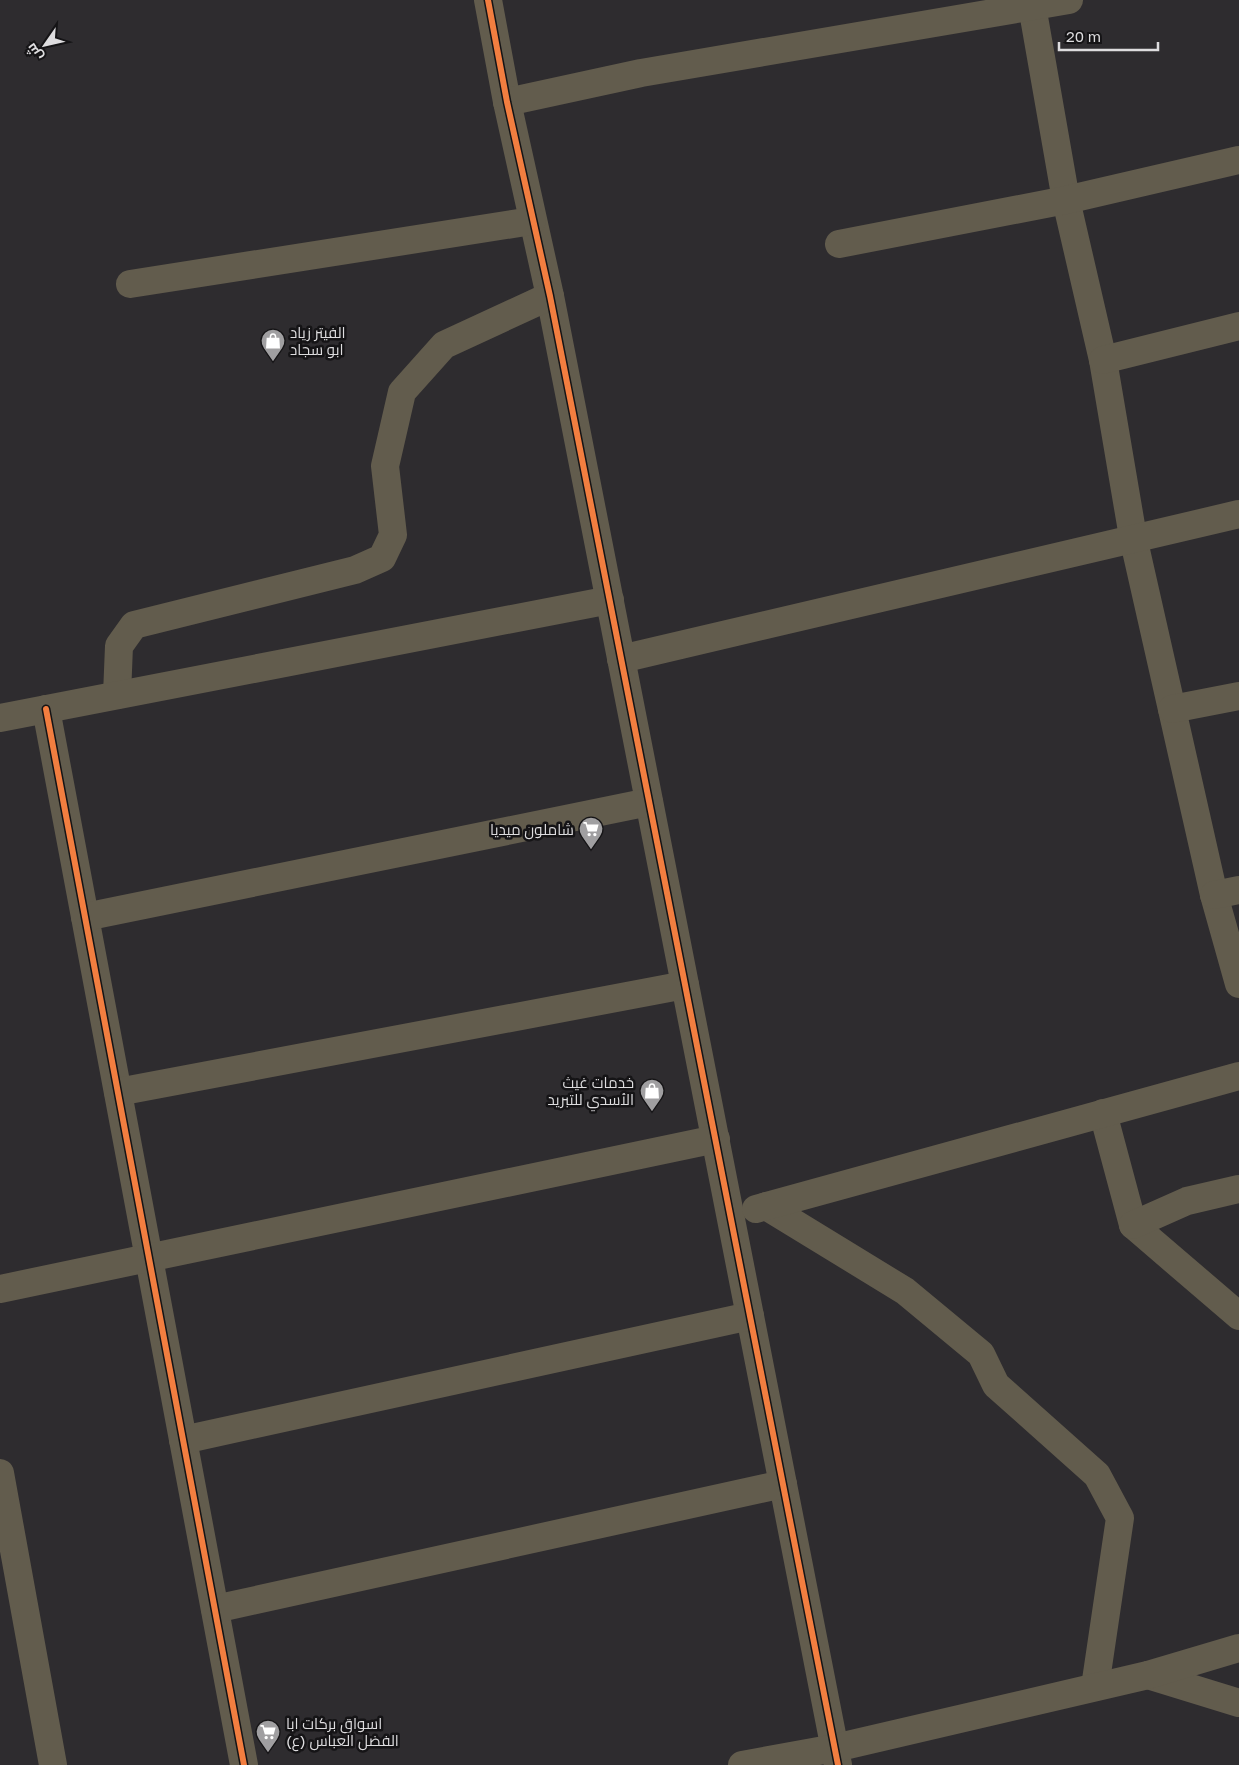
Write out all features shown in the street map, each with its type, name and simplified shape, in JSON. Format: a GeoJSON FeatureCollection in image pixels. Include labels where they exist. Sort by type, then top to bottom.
{"type":"FeatureCollection","features":[{"type":"Feature","properties":{"kind":"street"},"geometry":{"type":"LineString","coordinates":[[488,0],[507,102],[550,296],[836,1756]]}},
{"type":"Feature","properties":{"kind":"street"},"geometry":{"type":"LineString","coordinates":[[507,102],[641,74],[1031,4],[1069,0]]}},
{"type":"Feature","properties":{"kind":"street"},"geometry":{"type":"LineString","coordinates":[[1031,4],[1066,200],[1103,360],[1133,537],[1172,709],[1226,892],[1239,984]]}},
{"type":"Feature","properties":{"kind":"street"},"geometry":{"type":"LineString","coordinates":[[839,244],[1066,200],[1239,160]]}},
{"type":"Feature","properties":{"kind":"street"},"geometry":{"type":"LineString","coordinates":[[130,284],[532,221]]}},
{"type":"Feature","properties":{"kind":"street"},"geometry":{"type":"LineString","coordinates":[[117,696],[119,646],[134,625],[355,570],[382,558],[393,535],[385,466],[402,392],[444,345],[550,296]]}},
{"type":"Feature","properties":{"kind":"street"},"geometry":{"type":"LineString","coordinates":[[1103,360],[1239,326]]}},
{"type":"Feature","properties":{"kind":"street"},"geometry":{"type":"LineString","coordinates":[[621,659],[1133,537],[1239,514]]}},
{"type":"Feature","properties":{"kind":"street"},"geometry":{"type":"LineString","coordinates":[[0,718],[610,600]]}},
{"type":"Feature","properties":{"kind":"street"},"geometry":{"type":"LineString","coordinates":[[1172,709],[1239,696]]}},
{"type":"Feature","properties":{"kind":"street"},"geometry":{"type":"LineString","coordinates":[[46,709],[244,1765]]}},
{"type":"Feature","properties":{"kind":"street"},"geometry":{"type":"LineString","coordinates":[[85,917],[649,802]]}},
{"type":"Feature","properties":{"kind":"street"},"geometry":{"type":"LineString","coordinates":[[118,1092],[685,985]]}},
{"type":"Feature","properties":{"kind":"street"},"geometry":{"type":"LineString","coordinates":[[730,1216],[1239,1076]]}},
{"type":"Feature","properties":{"kind":"street"},"geometry":{"type":"LineString","coordinates":[[1103,1113],[1133,1225],[1239,1316]]}},
{"type":"Feature","properties":{"kind":"street"},"geometry":{"type":"LineString","coordinates":[[0,1289],[716,1139]]}},
{"type":"Feature","properties":{"kind":"street"},"geometry":{"type":"LineString","coordinates":[[1133,1225],[1187,1201],[1239,1189]]}},
{"type":"Feature","properties":{"kind":"street"},"geometry":{"type":"LineString","coordinates":[[766,1206],[905,1291],[981,1354],[996,1385],[1097,1475],[1120,1518],[1095,1687]]}},
{"type":"Feature","properties":{"kind":"street"},"geometry":{"type":"LineString","coordinates":[[183,1440],[750,1316]]}},
{"type":"Feature","properties":{"kind":"street"},"geometry":{"type":"LineString","coordinates":[[0,1473],[54,1765]]}},
{"type":"Feature","properties":{"kind":"street"},"geometry":{"type":"LineString","coordinates":[[215,1609],[783,1484]]}},
{"type":"Feature","properties":{"kind":"street"},"geometry":{"type":"LineString","coordinates":[[742,1765],[836,1756],[1095,1687],[1148,1675],[1239,1648]]}},
{"type":"Feature","properties":{"kind":"street"},"geometry":{"type":"LineString","coordinates":[[1148,1675],[1239,1703]]}},
{"type":"Feature","properties":{"kind":"cycle path"},"geometry":{"type":"LineString","coordinates":[[488,0],[507,102],[550,296],[838,1765]]}},
{"type":"Feature","properties":{"kind":"cycle path"},"geometry":{"type":"LineString","coordinates":[[46,709],[244,1765]]}},
{"type":"Feature","properties":{"kind":"place","name":"الفيتر زياد ابو سجاد"},"geometry":{"type":"Point","coordinates":[273,362]}},
{"type":"Feature","properties":{"kind":"place","name":"شاملون ميديا"},"geometry":{"type":"Point","coordinates":[591,850]}},
{"type":"Feature","properties":{"kind":"place","name":"خدمات غيث الأسدي للتبريد"},"geometry":{"type":"Point","coordinates":[652,1112]}},
{"type":"Feature","properties":{"kind":"place","name":"اسواق بركات ابا الفضل العباس (ع)"},"geometry":{"type":"Point","coordinates":[268,1753]}}]}
